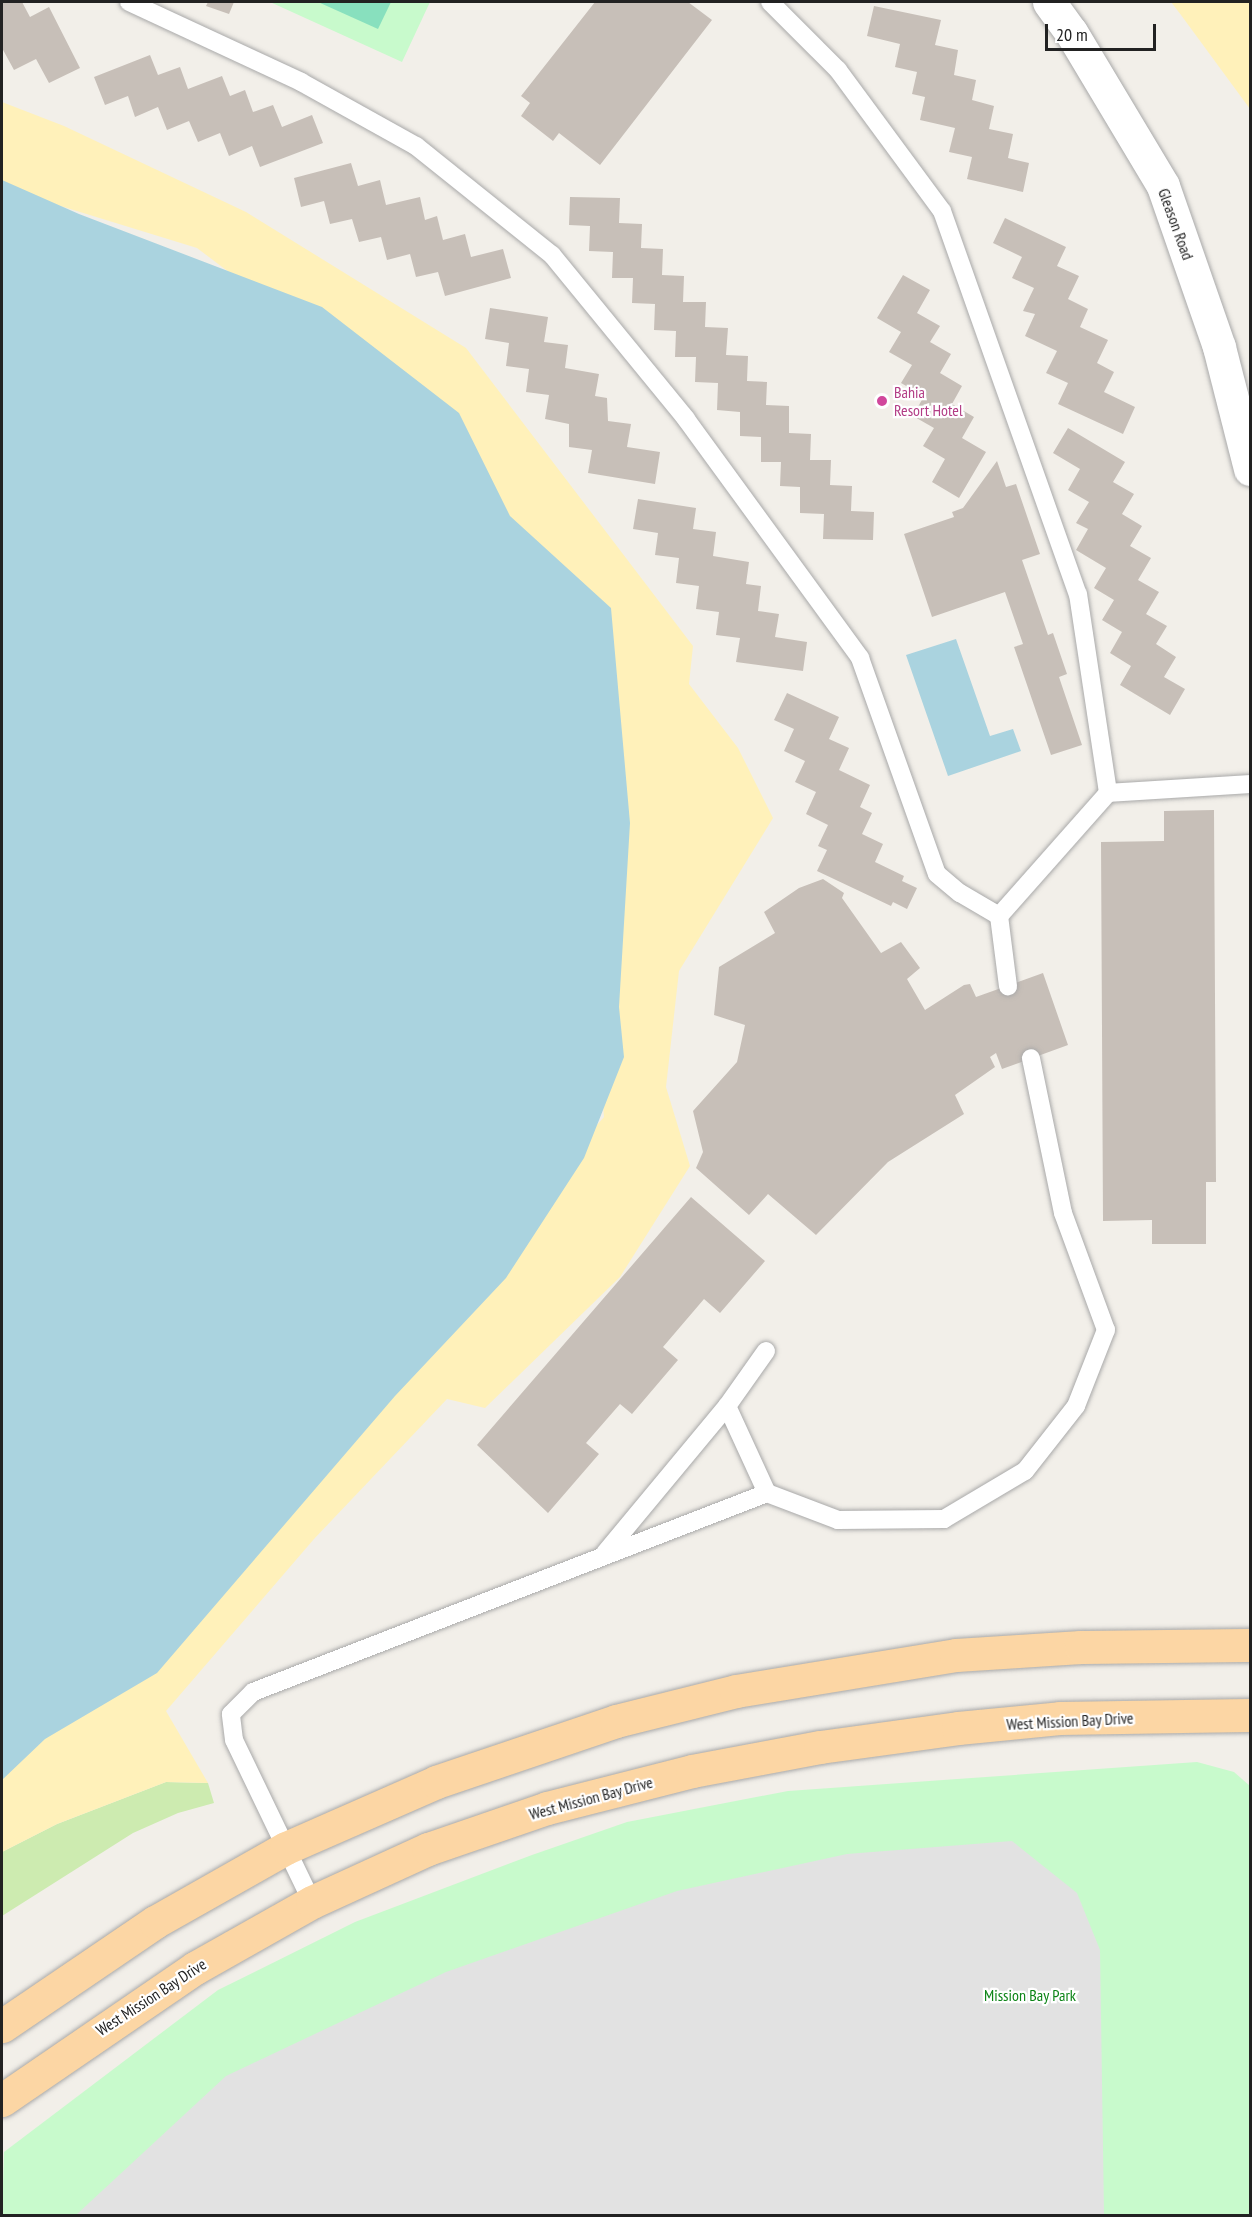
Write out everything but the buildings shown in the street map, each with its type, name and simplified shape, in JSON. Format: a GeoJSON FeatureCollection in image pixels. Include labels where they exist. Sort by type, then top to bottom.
{"type":"FeatureCollection","features":[{"type":"Feature","properties":{"kind":"main road"},"geometry":{"type":"LineString","coordinates":[[2,2026],[155,1922],[286,1848],[436,1782],[616,1721],[736,1691],[956,1655],[1082,1647],[1251,1645]]}},
{"type":"Feature","properties":{"kind":"main road","name":"West Mission Bay Drive"},"geometry":{"type":"LineString","coordinates":[[2,2100],[195,1968],[312,1902],[439,1845],[547,1808],[692,1771],[820,1747],[958,1728],[1060,1718],[1251,1715]]}},
{"type":"Feature","properties":{"kind":"street","name":"Gleason Road"},"geometry":{"type":"LineString","coordinates":[[1048,2],[1071,32],[1163,186],[1219,348],[1251,469]]}},
{"type":"Feature","properties":{"kind":"lane"},"geometry":{"type":"LineString","coordinates":[[770,2],[838,70],[942,211],[1078,594],[1108,794]]}},
{"type":"Feature","properties":{"kind":"lane"},"geometry":{"type":"LineString","coordinates":[[137,3],[301,82],[416,146],[552,255],[686,420],[860,658],[937,874],[960,893],[999,916]]}},
{"type":"Feature","properties":{"kind":"lane"},"geometry":{"type":"LineString","coordinates":[[1008,986],[999,916],[1108,794],[1251,784]]}},
{"type":"Feature","properties":{"kind":"lane"},"geometry":{"type":"LineString","coordinates":[[312,1902],[234,1740],[231,1714],[253,1692],[604,1554],[767,1493],[838,1520],[944,1519],[1025,1471],[1076,1406],[1106,1330],[1063,1212],[1031,1058]]}},
{"type":"Feature","properties":{"kind":"lane"},"geometry":{"type":"LineString","coordinates":[[604,1554],[727,1406],[766,1351]]}},
{"type":"Feature","properties":{"kind":"lane"},"geometry":{"type":"LineString","coordinates":[[727,1406],[767,1493]]}},
{"type":"Feature","properties":{"kind":"green space"},"geometry":{"type":"Polygon","coordinates":[[[270,2],[430,2],[402,62],[270,2]]]}},
{"type":"Feature","properties":{"kind":"green space"},"geometry":{"type":"Polygon","coordinates":[[[318,2],[391,2],[378,29],[318,2]]]}},
{"type":"Feature","properties":{"kind":"green space","name":"Mission Bay Park"},"geometry":{"type":"Polygon","coordinates":[[[1197,1762],[1234,1772],[1250,1786],[1250,2215],[2,2216],[4,2152],[218,1990],[355,1922],[532,1855],[627,1822],[788,1791],[1197,1762]]]}},
{"type":"Feature","properties":{"kind":"green space"},"geometry":{"type":"Polygon","coordinates":[[[166,1782],[208,1783],[214,1803],[178,1813],[133,1833],[2,1916],[2,1852],[57,1824],[166,1782]]]}},
{"type":"Feature","properties":{"kind":"sand"},"geometry":{"type":"Polygon","coordinates":[[[1171,2],[1250,2],[1250,109],[1181,15],[1171,2]]]}},
{"type":"Feature","properties":{"kind":"sand"},"geometry":{"type":"Polygon","coordinates":[[[2,102],[64,126],[246,212],[466,348],[693,646],[689,684],[738,748],[773,818],[679,971],[666,1087],[690,1166],[620,1277],[485,1408],[447,1399],[314,1539],[166,1711],[208,1783],[166,1782],[57,1824],[2,1852],[2,1725],[326,1432],[604,1117],[582,839],[373,381],[197,248],[2,188],[2,102]]]}},
{"type":"Feature","properties":{"kind":"shaded area","name":"Mission Bay Park"},"geometry":{"type":"Polygon","coordinates":[[[1012,1841],[1077,1893],[1100,1950],[1104,2215],[76,2215],[226,2076],[446,1972],[677,1891],[847,1854],[1012,1841]]]}},
{"type":"Feature","properties":{"kind":"water"},"geometry":{"type":"Polygon","coordinates":[[[2,180],[79,214],[322,307],[459,413],[510,516],[611,608],[630,823],[619,1007],[624,1057],[584,1158],[506,1278],[395,1396],[157,1673],[45,1739],[2,1780],[2,180]]]}},
{"type":"Feature","properties":{"kind":"water"},"geometry":{"type":"Polygon","coordinates":[[[956,639],[990,736],[1013,729],[1021,751],[948,776],[906,655],[956,639]]]}},
{"type":"Feature","properties":{"kind":"place","name":"Bahia Resort Hotel"},"geometry":{"type":"Point","coordinates":[882,401]}}]}
